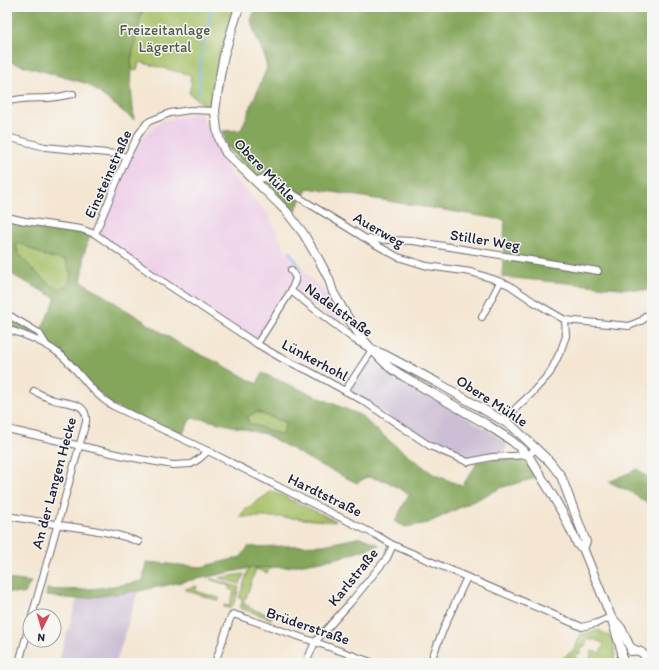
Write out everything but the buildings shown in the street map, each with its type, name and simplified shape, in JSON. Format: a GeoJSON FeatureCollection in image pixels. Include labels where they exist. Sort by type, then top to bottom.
{"type":"FeatureCollection","features":[{"type":"Feature","properties":{"kind":"main road","name":"Obere Mühle"},"geometry":{"type":"LineString","coordinates":[[239,7],[224,55],[215,111],[217,130],[220,141],[226,153],[286,211],[303,233],[320,260],[333,292],[345,313],[358,333],[372,350],[389,367],[486,424],[528,455],[553,496],[578,545],[583,548],[611,617],[622,652],[622,660]]}},
{"type":"Feature","properties":{"kind":"main road","name":"Obere Mühle"},"geometry":{"type":"LineString","coordinates":[[372,350],[385,355],[438,383],[512,426],[550,462],[561,476],[586,542],[583,548]]}},
{"type":"Feature","properties":{"kind":"main road","name":"Obere Mühle"},"geometry":{"type":"LineString","coordinates":[[611,617],[621,628],[630,647],[643,654],[647,663]]}},
{"type":"Feature","properties":{"kind":"main road"},"geometry":{"type":"LineString","coordinates":[[622,660],[627,652],[634,650]]}},
{"type":"Feature","properties":{"kind":"street"},"geometry":{"type":"LineString","coordinates":[[7,102],[16,99],[56,97],[73,94]]}},
{"type":"Feature","properties":{"kind":"street","name":"Einsteinstraße"},"geometry":{"type":"LineString","coordinates":[[95,234],[127,157],[138,135],[150,121],[170,113],[190,110],[215,111]]}},
{"type":"Feature","properties":{"kind":"street"},"geometry":{"type":"LineString","coordinates":[[7,137],[46,147],[117,154],[127,157]]}},
{"type":"Feature","properties":{"kind":"street","name":"Auerweg"},"geometry":{"type":"LineString","coordinates":[[256,181],[263,178],[270,179],[371,242],[398,257],[427,266],[471,272],[493,279],[509,286],[565,320]]}},
{"type":"Feature","properties":{"kind":"street","name":"Lünkerhohl"},"geometry":{"type":"LineString","coordinates":[[7,217],[81,229],[95,234],[159,279],[258,344],[281,358],[365,402],[430,446],[468,462],[492,457],[528,455]]}},
{"type":"Feature","properties":{"kind":"street","name":"Stiller Weg"},"geometry":{"type":"LineString","coordinates":[[367,239],[413,241],[598,271]]}},
{"type":"Feature","properties":{"kind":"street","name":"Nadelstraße"},"geometry":{"type":"LineString","coordinates":[[258,344],[291,291],[296,278],[291,270]]}},
{"type":"Feature","properties":{"kind":"street"},"geometry":{"type":"LineString","coordinates":[[482,316],[500,282]]}},
{"type":"Feature","properties":{"kind":"street","name":"Nadelstraße"},"geometry":{"type":"LineString","coordinates":[[291,291],[355,340],[372,350]]}},
{"type":"Feature","properties":{"kind":"street"},"geometry":{"type":"LineString","coordinates":[[7,314],[39,333],[47,346]]}},
{"type":"Feature","properties":{"kind":"street"},"geometry":{"type":"LineString","coordinates":[[505,423],[516,408],[550,373],[566,336],[565,320],[629,326],[643,320],[645,316]]}},
{"type":"Feature","properties":{"kind":"street"},"geometry":{"type":"LineString","coordinates":[[7,329],[25,335],[47,346]]}},
{"type":"Feature","properties":{"kind":"street","name":"Hardtstraße"},"geometry":{"type":"LineString","coordinates":[[47,346],[62,356],[107,403],[208,451],[378,536],[393,545],[582,626],[597,623],[611,617]]}},
{"type":"Feature","properties":{"kind":"street"},"geometry":{"type":"LineString","coordinates":[[345,391],[372,350]]}},
{"type":"Feature","properties":{"kind":"street","name":"An der Langen Hecke"},"geometry":{"type":"LineString","coordinates":[[34,391],[53,400],[79,406],[85,411],[86,416],[86,422],[34,608]]}},
{"type":"Feature","properties":{"kind":"street"},"geometry":{"type":"LineString","coordinates":[[7,429],[173,466],[190,464],[199,459],[208,451]]}},
{"type":"Feature","properties":{"kind":"street"},"geometry":{"type":"LineString","coordinates":[[528,455],[536,449]]}},
{"type":"Feature","properties":{"kind":"street"},"geometry":{"type":"LineString","coordinates":[[7,516],[92,530],[139,542]]}},
{"type":"Feature","properties":{"kind":"street","name":"Karlstraße"},"geometry":{"type":"LineString","coordinates":[[306,663],[316,642],[387,558],[393,545]]}},
{"type":"Feature","properties":{"kind":"street"},"geometry":{"type":"LineString","coordinates":[[430,663],[445,625],[467,577]]}},
{"type":"Feature","properties":{"kind":"street","name":"Brüderstraße"},"geometry":{"type":"LineString","coordinates":[[215,663],[233,614],[374,663]]}},
{"type":"Feature","properties":{"kind":"street"},"geometry":{"type":"LineString","coordinates":[[19,663],[23,648]]}},
{"type":"Feature","properties":{"kind":"street"},"geometry":{"type":"LineString","coordinates":[[349,663],[352,655]]}},
{"type":"Feature","properties":{"kind":"shaded area"},"geometry":{"type":"Polygon","coordinates":[[[199,113],[208,125],[231,175],[268,214],[283,246],[315,283],[333,300],[341,317],[334,320],[289,286],[257,342],[96,234],[130,161],[144,136],[161,121],[199,113]]]}},
{"type":"Feature","properties":{"kind":"shaded area"},"geometry":{"type":"Polygon","coordinates":[[[370,359],[486,429],[508,444],[505,450],[489,456],[473,459],[440,447],[402,425],[349,390],[370,359]]]}},
{"type":"Feature","properties":{"kind":"shaded area"},"geometry":{"type":"Polygon","coordinates":[[[138,591],[116,663],[58,663],[77,599],[138,591]]]}},
{"type":"Feature","properties":{"kind":"green space"},"geometry":{"type":"Polygon","coordinates":[[[7,7],[143,7],[131,60],[131,87],[134,120],[88,84],[7,61],[7,7]]]}},
{"type":"Feature","properties":{"kind":"green space","name":"Freizeitanlage Lägertal"},"geometry":{"type":"Polygon","coordinates":[[[143,7],[237,7],[214,110],[200,102],[189,93],[192,81],[190,81],[191,75],[139,62],[137,70],[134,71],[132,69],[131,60],[143,7]]]}},
{"type":"Feature","properties":{"kind":"green space"},"geometry":{"type":"Polygon","coordinates":[[[256,7],[652,7],[652,291],[502,277],[505,220],[308,188],[294,212],[227,148],[223,131],[241,130],[267,68],[265,57],[255,34],[251,20],[256,7]]]}},
{"type":"Feature","properties":{"kind":"green space"},"geometry":{"type":"Polygon","coordinates":[[[7,217],[91,233],[83,257],[84,265],[81,281],[186,348],[219,363],[257,384],[262,373],[362,416],[392,443],[433,474],[462,486],[475,467],[476,462],[525,456],[540,477],[503,487],[428,523],[406,527],[395,522],[409,494],[386,481],[367,477],[357,483],[320,465],[265,434],[203,419],[191,418],[181,437],[113,406],[48,345],[40,332],[56,298],[7,272],[7,217]],[[22,244],[16,245],[18,253],[35,272],[52,286],[60,288],[68,285],[71,275],[65,260],[45,256],[22,244]],[[257,412],[248,416],[248,423],[282,435],[286,422],[257,412]]]}},
{"type":"Feature","properties":{"kind":"green space"},"geometry":{"type":"Polygon","coordinates":[[[22,244],[45,256],[66,260],[71,275],[68,285],[60,288],[52,287],[35,272],[18,253],[16,245],[22,244]]]}},
{"type":"Feature","properties":{"kind":"green space"},"geometry":{"type":"Polygon","coordinates":[[[7,315],[33,330],[30,336],[7,329],[7,315]]]}},
{"type":"Feature","properties":{"kind":"green space"},"geometry":{"type":"Polygon","coordinates":[[[257,412],[286,423],[282,435],[248,423],[248,416],[257,412]]]}},
{"type":"Feature","properties":{"kind":"green space"},"geometry":{"type":"Polygon","coordinates":[[[637,469],[652,480],[652,507],[631,492],[609,482],[637,469]]]}},
{"type":"Feature","properties":{"kind":"green space"},"geometry":{"type":"Polygon","coordinates":[[[272,491],[336,521],[281,517],[240,517],[246,509],[272,491]]]}},
{"type":"Feature","properties":{"kind":"green space"},"geometry":{"type":"Polygon","coordinates":[[[361,537],[380,545],[338,558],[287,567],[251,568],[138,591],[77,599],[46,596],[47,589],[84,589],[143,581],[146,562],[201,567],[241,557],[248,547],[324,545],[361,537]]]}},
{"type":"Feature","properties":{"kind":"green space"},"geometry":{"type":"Polygon","coordinates":[[[272,567],[272,569],[269,569],[267,573],[256,569],[246,598],[244,600],[239,598],[249,568],[272,567]]]}},
{"type":"Feature","properties":{"kind":"green space"},"geometry":{"type":"Polygon","coordinates":[[[244,574],[240,584],[219,578],[244,574]]]}},
{"type":"Feature","properties":{"kind":"green space"},"geometry":{"type":"Polygon","coordinates":[[[7,579],[31,582],[24,594],[7,592],[7,579]]]}},
{"type":"Feature","properties":{"kind":"green space"},"geometry":{"type":"Polygon","coordinates":[[[210,579],[239,587],[236,599],[231,607],[227,608],[224,607],[224,605],[229,606],[234,591],[229,589],[230,586],[210,579]]]}},
{"type":"Feature","properties":{"kind":"green space"},"geometry":{"type":"Polygon","coordinates":[[[197,586],[196,591],[219,598],[219,601],[185,590],[197,586]]]}},
{"type":"Feature","properties":{"kind":"green space"},"geometry":{"type":"Polygon","coordinates":[[[242,602],[245,603],[244,605],[249,606],[249,608],[272,616],[271,619],[240,608],[242,602]]]}},
{"type":"Feature","properties":{"kind":"green space"},"geometry":{"type":"Polygon","coordinates":[[[599,630],[611,637],[615,653],[612,663],[586,663],[592,654],[590,654],[592,651],[600,653],[604,644],[593,639],[592,641],[588,639],[584,647],[582,646],[580,654],[577,653],[575,660],[570,658],[568,663],[556,663],[574,650],[581,633],[584,634],[599,630]]]}},
{"type":"Feature","properties":{"kind":"waterway"},"geometry":{"type":"LineString","coordinates":[[199,95],[201,57],[212,7]]}},
{"type":"Feature","properties":{"kind":"waterway"},"geometry":{"type":"LineString","coordinates":[[290,252],[300,267]]}}]}
